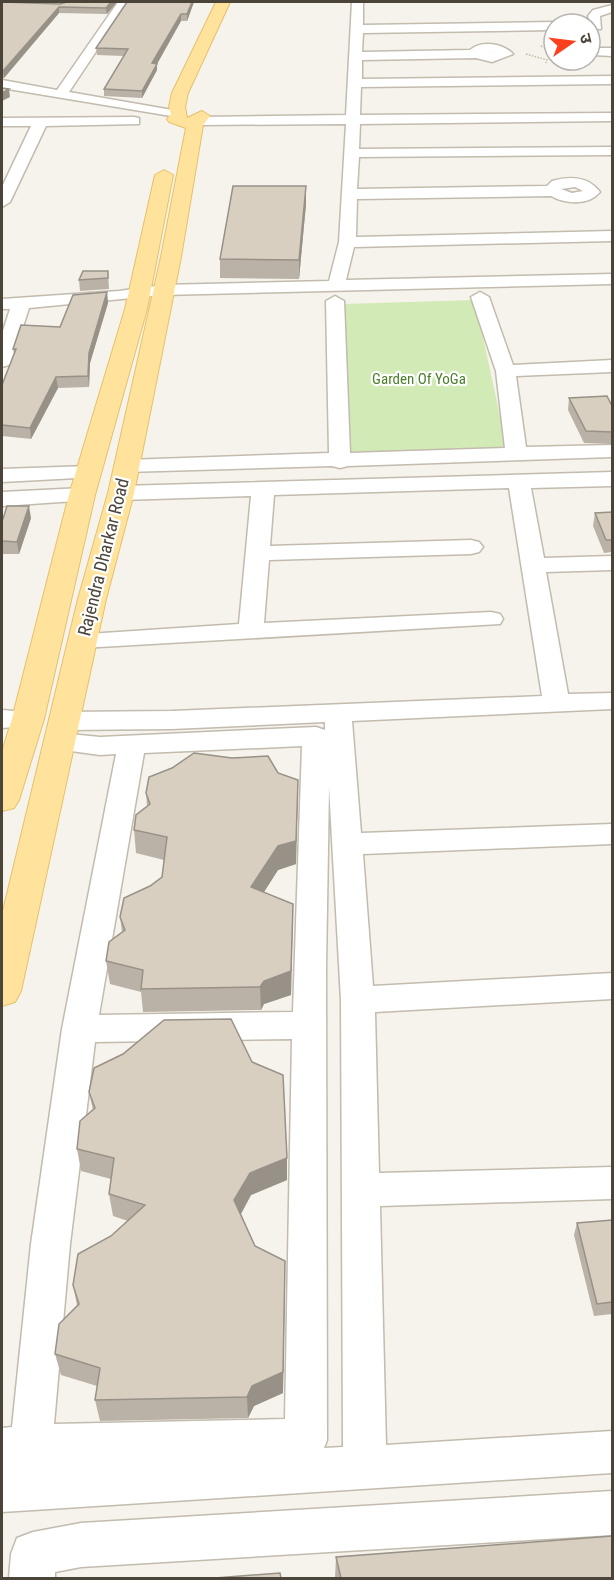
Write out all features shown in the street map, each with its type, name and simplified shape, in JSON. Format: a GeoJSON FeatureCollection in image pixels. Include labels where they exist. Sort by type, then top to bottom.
{"type":"FeatureCollection","features":[{"type":"Feature","properties":{"kind":"main road","name":"Rajendra Dharkar Road"},"geometry":{"type":"LineString","coordinates":[[190,114],[177,107],[180,93],[223,2]]}},
{"type":"Feature","properties":{"kind":"main road","name":"Rajendra Dharkar Road"},"geometry":{"type":"LineString","coordinates":[[2,800],[15,719],[144,297],[190,114],[239,2]]}},
{"type":"Feature","properties":{"kind":"main road","name":"Rajendra Dharkar Road"},"geometry":{"type":"LineString","coordinates":[[2,991],[82,640],[121,493],[126,466],[144,297]]}},
{"type":"Feature","properties":{"kind":"street"},"geometry":{"type":"LineString","coordinates":[[62,94],[123,2]]}},
{"type":"Feature","properties":{"kind":"street"},"geometry":{"type":"LineString","coordinates":[[340,462],[336,294],[347,242],[351,194],[357,2]]}},
{"type":"Feature","properties":{"kind":"street"},"geometry":{"type":"LineString","coordinates":[[597,12],[612,9]]}},
{"type":"Feature","properties":{"kind":"street"},"geometry":{"type":"LineString","coordinates":[[357,29],[542,26]]}},
{"type":"Feature","properties":{"kind":"street"},"geometry":{"type":"LineString","coordinates":[[356,56],[476,54]]}},
{"type":"Feature","properties":{"kind":"street"},"geometry":{"type":"LineString","coordinates":[[355,83],[612,80]]}},
{"type":"Feature","properties":{"kind":"street"},"geometry":{"type":"LineString","coordinates":[[2,84],[190,114]]}},
{"type":"Feature","properties":{"kind":"street"},"geometry":{"type":"LineString","coordinates":[[352,116],[612,109]]}},
{"type":"Feature","properties":{"kind":"street"},"geometry":{"type":"LineString","coordinates":[[3,116],[41,121],[190,114],[612,117]]}},
{"type":"Feature","properties":{"kind":"street"},"geometry":{"type":"LineString","coordinates":[[2,202],[41,121]]}},
{"type":"Feature","properties":{"kind":"street"},"geometry":{"type":"LineString","coordinates":[[352,153],[612,152]]}},
{"type":"Feature","properties":{"kind":"street"},"geometry":{"type":"LineString","coordinates":[[2,157],[24,156]]}},
{"type":"Feature","properties":{"kind":"street"},"geometry":{"type":"LineString","coordinates":[[351,194],[554,191]]}},
{"type":"Feature","properties":{"kind":"street"},"geometry":{"type":"LineString","coordinates":[[347,242],[612,236]]}},
{"type":"Feature","properties":{"kind":"street"},"geometry":{"type":"LineString","coordinates":[[336,294],[612,279]]}},
{"type":"Feature","properties":{"kind":"street"},"geometry":{"type":"LineString","coordinates":[[2,304],[144,297],[336,294],[480,297],[612,294]]}},
{"type":"Feature","properties":{"kind":"street"},"geometry":{"type":"LineString","coordinates":[[480,297],[506,371],[516,454]]}},
{"type":"Feature","properties":{"kind":"street"},"geometry":{"type":"LineString","coordinates":[[2,357],[21,303]]}},
{"type":"Feature","properties":{"kind":"street"},"geometry":{"type":"LineString","coordinates":[[506,371],[612,366]]}},
{"type":"Feature","properties":{"kind":"street"},"geometry":{"type":"LineString","coordinates":[[126,466],[340,462],[612,451]]}},
{"type":"Feature","properties":{"kind":"street"},"geometry":{"type":"LineString","coordinates":[[2,476],[85,484]]}},
{"type":"Feature","properties":{"kind":"street"},"geometry":{"type":"LineString","coordinates":[[121,493],[612,479]]}},
{"type":"Feature","properties":{"kind":"street"},"geometry":{"type":"LineString","coordinates":[[519,481],[556,702]]}},
{"type":"Feature","properties":{"kind":"street"},"geometry":{"type":"LineString","coordinates":[[2,499],[85,484]]}},
{"type":"Feature","properties":{"kind":"street"},"geometry":{"type":"LineString","coordinates":[[251,631],[263,489]]}},
{"type":"Feature","properties":{"kind":"street"},"geometry":{"type":"LineString","coordinates":[[259,553],[471,548]]}},
{"type":"Feature","properties":{"kind":"street"},"geometry":{"type":"LineString","coordinates":[[534,565],[612,562]]}},
{"type":"Feature","properties":{"kind":"street"},"geometry":{"type":"LineString","coordinates":[[82,640],[491,620]]}},
{"type":"Feature","properties":{"kind":"street"},"geometry":{"type":"LineString","coordinates":[[61,732],[338,714],[612,701]]}},
{"type":"Feature","properties":{"kind":"street"},"geometry":{"type":"LineString","coordinates":[[338,714],[358,1000],[365,1466]]}},
{"type":"Feature","properties":{"kind":"street"},"geometry":{"type":"LineString","coordinates":[[61,732],[100,746],[132,744],[316,736],[309,1025],[306,1440],[16,1448],[54,1218],[79,1029],[107,866],[132,744]]}},
{"type":"Feature","properties":{"kind":"street"},"geometry":{"type":"LineString","coordinates":[[348,843],[612,834]]}},
{"type":"Feature","properties":{"kind":"street"},"geometry":{"type":"LineString","coordinates":[[358,1000],[612,986]]}},
{"type":"Feature","properties":{"kind":"street"},"geometry":{"type":"LineString","coordinates":[[79,1029],[309,1025]]}},
{"type":"Feature","properties":{"kind":"street"},"geometry":{"type":"LineString","coordinates":[[362,1190],[612,1183]]}},
{"type":"Feature","properties":{"kind":"street"},"geometry":{"type":"LineString","coordinates":[[2,1490],[612,1452]]}},
{"type":"Feature","properties":{"kind":"street"},"geometry":{"type":"LineString","coordinates":[[32,1578],[33,1554],[81,1545],[612,1513]]}},
{"type":"Feature","properties":{"kind":"path"},"geometry":{"type":"LineString","coordinates":[[524,54],[547,60],[544,67],[535,68],[540,81]]}},
{"type":"Feature","properties":{"kind":"green space","name":"Garden Of YoGa"},"geometry":{"type":"Polygon","coordinates":[[[475,300],[507,449],[349,457],[344,304],[475,300]]]}},
{"type":"Feature","properties":{"kind":"building"},"geometry":{"type":"Polygon","coordinates":[[[2,2],[60,4],[111,2],[106,8],[59,7],[2,71],[2,2]]]}},
{"type":"Feature","properties":{"kind":"building"},"geometry":{"type":"Polygon","coordinates":[[[127,2],[192,2],[187,14],[181,14],[152,63],[157,64],[142,91],[104,89],[128,49],[96,48],[127,2]]]}},
{"type":"Feature","properties":{"kind":"building"},"geometry":{"type":"Polygon","coordinates":[[[233,186],[306,186],[299,260],[220,259],[233,186]]]}},
{"type":"Feature","properties":{"kind":"building"},"geometry":{"type":"Polygon","coordinates":[[[83,271],[108,271],[108,278],[79,280],[83,271]]]}},
{"type":"Feature","properties":{"kind":"building"},"geometry":{"type":"Polygon","coordinates":[[[107,292],[89,353],[88,376],[56,377],[30,428],[2,425],[2,385],[16,349],[13,349],[21,325],[60,327],[73,295],[107,292]]]}},
{"type":"Feature","properties":{"kind":"building"},"geometry":{"type":"Polygon","coordinates":[[[607,396],[612,406],[612,432],[586,431],[569,398],[607,396]]]}},
{"type":"Feature","properties":{"kind":"building"},"geometry":{"type":"Polygon","coordinates":[[[7,506],[29,506],[17,542],[2,541],[2,519],[7,506]]]}},
{"type":"Feature","properties":{"kind":"building"},"geometry":{"type":"Polygon","coordinates":[[[612,512],[612,540],[606,540],[595,513],[612,512]]]}},
{"type":"Feature","properties":{"kind":"building"},"geometry":{"type":"Polygon","coordinates":[[[194,753],[232,758],[268,756],[278,773],[298,780],[296,841],[278,846],[251,887],[293,904],[291,971],[264,981],[260,987],[141,989],[143,970],[106,961],[109,942],[125,930],[120,917],[124,898],[150,886],[162,877],[167,837],[134,830],[136,815],[150,804],[146,793],[149,777],[172,768],[194,753]]]}},
{"type":"Feature","properties":{"kind":"building"},"geometry":{"type":"Polygon","coordinates":[[[231,1019],[252,1062],[283,1075],[287,1158],[250,1173],[234,1200],[255,1246],[285,1261],[283,1372],[252,1386],[247,1397],[95,1400],[100,1368],[55,1354],[59,1324],[79,1304],[73,1285],[78,1254],[111,1236],[145,1205],[109,1194],[114,1158],[77,1149],[80,1121],[95,1108],[89,1092],[94,1068],[123,1054],[164,1020],[231,1019]]]}},
{"type":"Feature","properties":{"kind":"building"},"geometry":{"type":"Polygon","coordinates":[[[612,1220],[612,1302],[597,1304],[577,1223],[612,1220]]]}},
{"type":"Feature","properties":{"kind":"building"},"geometry":{"type":"Polygon","coordinates":[[[612,1536],[612,1578],[341,1578],[336,1557],[612,1536]]]}},
{"type":"Feature","properties":{"kind":"building"},"geometry":{"type":"Polygon","coordinates":[[[280,1573],[281,1578],[215,1578],[280,1573]]]}}]}
